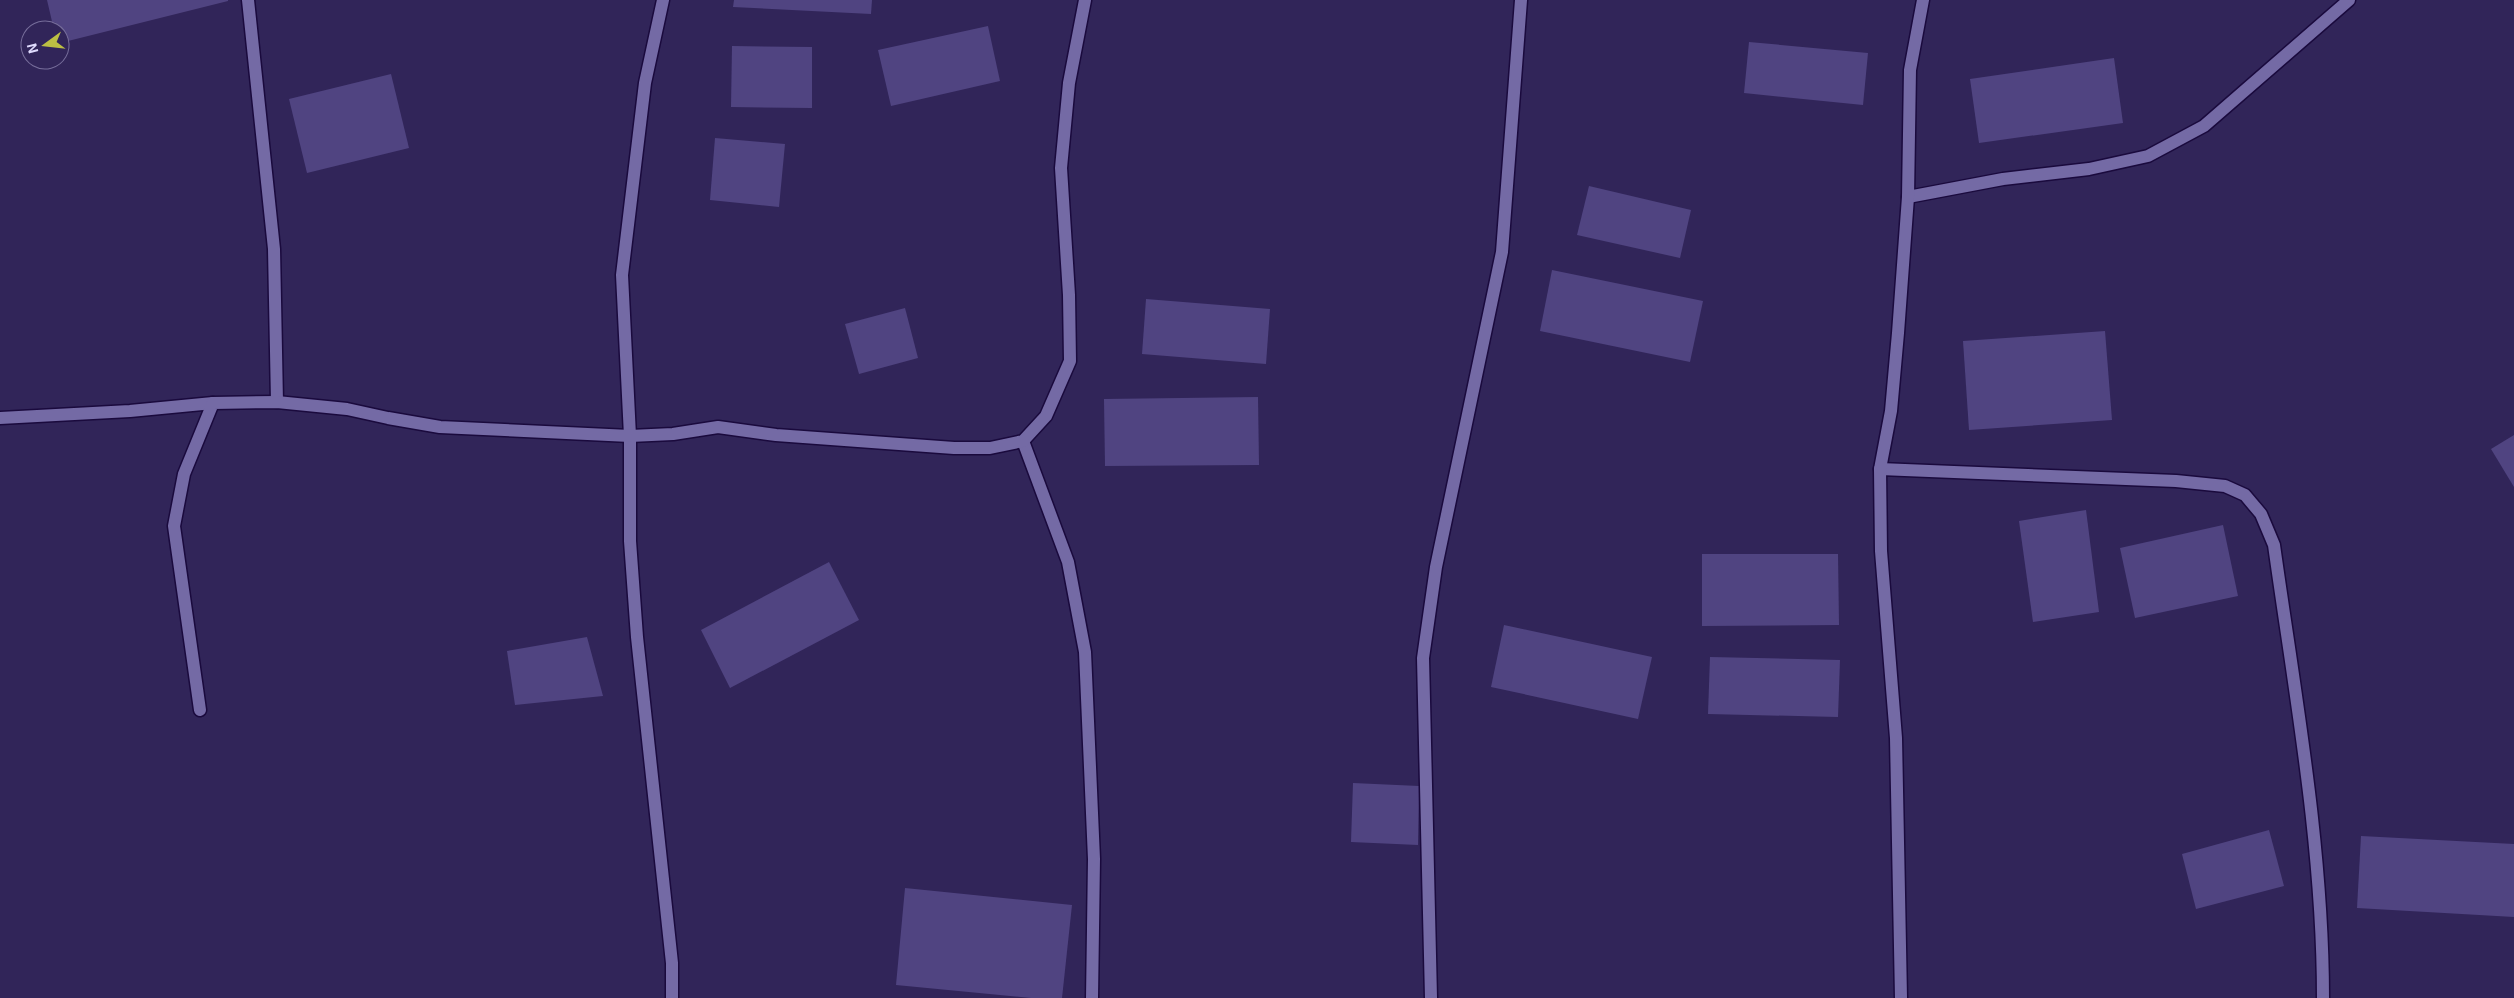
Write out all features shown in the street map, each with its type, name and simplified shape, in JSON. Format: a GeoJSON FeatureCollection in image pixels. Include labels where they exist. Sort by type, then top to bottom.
{"type":"FeatureCollection","features":[{"type":"Feature","properties":{"kind":"street"},"geometry":{"type":"LineString","coordinates":[[248,0],[274,249],[277,402]]}},
{"type":"Feature","properties":{"kind":"street"},"geometry":{"type":"LineString","coordinates":[[663,0],[645,83],[622,275],[630,436],[630,541],[637,637],[672,963],[672,998]]}},
{"type":"Feature","properties":{"kind":"street"},"geometry":{"type":"LineString","coordinates":[[0,418],[130,411],[213,403],[277,402],[346,409],[440,427],[630,436],[673,434],[718,427],[776,435],[954,448],[990,448],[1023,441],[1046,416],[1070,361],[1069,295],[1061,168],[1069,83],[1085,0]]}},
{"type":"Feature","properties":{"kind":"street"},"geometry":{"type":"LineString","coordinates":[[1431,998],[1423,658],[1436,567],[1502,252],[1522,0]]}},
{"type":"Feature","properties":{"kind":"street"},"geometry":{"type":"LineString","coordinates":[[1901,998],[1896,738],[1881,551],[1880,469],[1891,411],[1908,196],[1910,70],[1923,0]]}},
{"type":"Feature","properties":{"kind":"street"},"geometry":{"type":"LineString","coordinates":[[1908,196],[2003,180],[2089,169],[2148,156],[2204,126],[2349,0]]}},
{"type":"Feature","properties":{"kind":"street"},"geometry":{"type":"LineString","coordinates":[[200,710],[174,526],[184,474],[213,403]]}},
{"type":"Feature","properties":{"kind":"street"},"geometry":{"type":"LineString","coordinates":[[1023,441],[1068,562],[1086,652],[1094,860],[1092,998]]}},
{"type":"Feature","properties":{"kind":"street"},"geometry":{"type":"LineString","coordinates":[[1880,469],[2176,481],[2224,486],[2245,496],[2261,514],[2274,544],[2313,819],[2323,936],[2323,998]]}},
{"type":"Feature","properties":{"kind":"building"},"geometry":{"type":"Polygon","coordinates":[[[47,0],[228,0],[70,40],[70,20],[52,20],[47,0]]]}},
{"type":"Feature","properties":{"kind":"building"},"geometry":{"type":"Polygon","coordinates":[[[734,0],[872,0],[871,14],[733,7],[734,0]]]}},
{"type":"Feature","properties":{"kind":"building"},"geometry":{"type":"Polygon","coordinates":[[[988,26],[1000,81],[891,106],[878,50],[988,26]]]}},
{"type":"Feature","properties":{"kind":"building"},"geometry":{"type":"Polygon","coordinates":[[[1749,42],[1868,53],[1863,105],[1744,93],[1749,42]]]}},
{"type":"Feature","properties":{"kind":"building"},"geometry":{"type":"Polygon","coordinates":[[[732,46],[812,47],[812,108],[731,107],[732,46]]]}},
{"type":"Feature","properties":{"kind":"building"},"geometry":{"type":"Polygon","coordinates":[[[2114,58],[2123,123],[1979,143],[1970,79],[2114,58]]]}},
{"type":"Feature","properties":{"kind":"building"},"geometry":{"type":"Polygon","coordinates":[[[391,74],[409,148],[307,173],[289,99],[391,74]]]}},
{"type":"Feature","properties":{"kind":"building"},"geometry":{"type":"Polygon","coordinates":[[[715,138],[785,144],[779,207],[710,200],[715,138]]]}},
{"type":"Feature","properties":{"kind":"building"},"geometry":{"type":"Polygon","coordinates":[[[1589,186],[1691,210],[1680,258],[1577,235],[1589,186]]]}},
{"type":"Feature","properties":{"kind":"building"},"geometry":{"type":"Polygon","coordinates":[[[1552,270],[1703,301],[1690,362],[1540,331],[1552,270]]]}},
{"type":"Feature","properties":{"kind":"building"},"geometry":{"type":"Polygon","coordinates":[[[1146,299],[1270,309],[1266,364],[1142,354],[1146,299]]]}},
{"type":"Feature","properties":{"kind":"building"},"geometry":{"type":"Polygon","coordinates":[[[905,308],[918,358],[859,374],[845,324],[905,308]]]}},
{"type":"Feature","properties":{"kind":"building"},"geometry":{"type":"Polygon","coordinates":[[[2105,331],[2112,420],[1969,430],[1963,341],[2105,331]]]}},
{"type":"Feature","properties":{"kind":"building"},"geometry":{"type":"Polygon","coordinates":[[[1258,397],[1259,465],[1105,466],[1104,399],[1258,397]]]}},
{"type":"Feature","properties":{"kind":"building"},"geometry":{"type":"Polygon","coordinates":[[[2514,435],[2514,487],[2491,449],[2514,435]]]}},
{"type":"Feature","properties":{"kind":"building"},"geometry":{"type":"Polygon","coordinates":[[[2086,510],[2099,612],[2033,622],[2019,521],[2086,510]]]}},
{"type":"Feature","properties":{"kind":"building"},"geometry":{"type":"Polygon","coordinates":[[[2223,525],[2238,596],[2135,618],[2120,548],[2223,525]]]}},
{"type":"Feature","properties":{"kind":"building"},"geometry":{"type":"Polygon","coordinates":[[[1702,554],[1838,554],[1839,625],[1702,626],[1702,554]]]}},
{"type":"Feature","properties":{"kind":"building"},"geometry":{"type":"Polygon","coordinates":[[[829,562],[859,620],[730,688],[701,630],[829,562]]]}},
{"type":"Feature","properties":{"kind":"building"},"geometry":{"type":"Polygon","coordinates":[[[1504,625],[1652,657],[1638,719],[1491,687],[1504,625]]]}},
{"type":"Feature","properties":{"kind":"building"},"geometry":{"type":"Polygon","coordinates":[[[587,637],[603,696],[515,705],[507,651],[587,637]]]}},
{"type":"Feature","properties":{"kind":"building"},"geometry":{"type":"Polygon","coordinates":[[[1710,657],[1840,660],[1838,717],[1708,714],[1710,657]]]}},
{"type":"Feature","properties":{"kind":"building"},"geometry":{"type":"Polygon","coordinates":[[[1353,783],[1419,786],[1418,845],[1351,842],[1353,783]]]}},
{"type":"Feature","properties":{"kind":"building"},"geometry":{"type":"Polygon","coordinates":[[[2269,830],[2284,886],[2196,909],[2182,854],[2269,830]]]}},
{"type":"Feature","properties":{"kind":"building"},"geometry":{"type":"Polygon","coordinates":[[[2361,836],[2514,844],[2514,917],[2357,908],[2361,836]]]}},
{"type":"Feature","properties":{"kind":"building"},"geometry":{"type":"Polygon","coordinates":[[[905,888],[1072,905],[1062,998],[1031,998],[896,985],[905,888]]]}}]}
